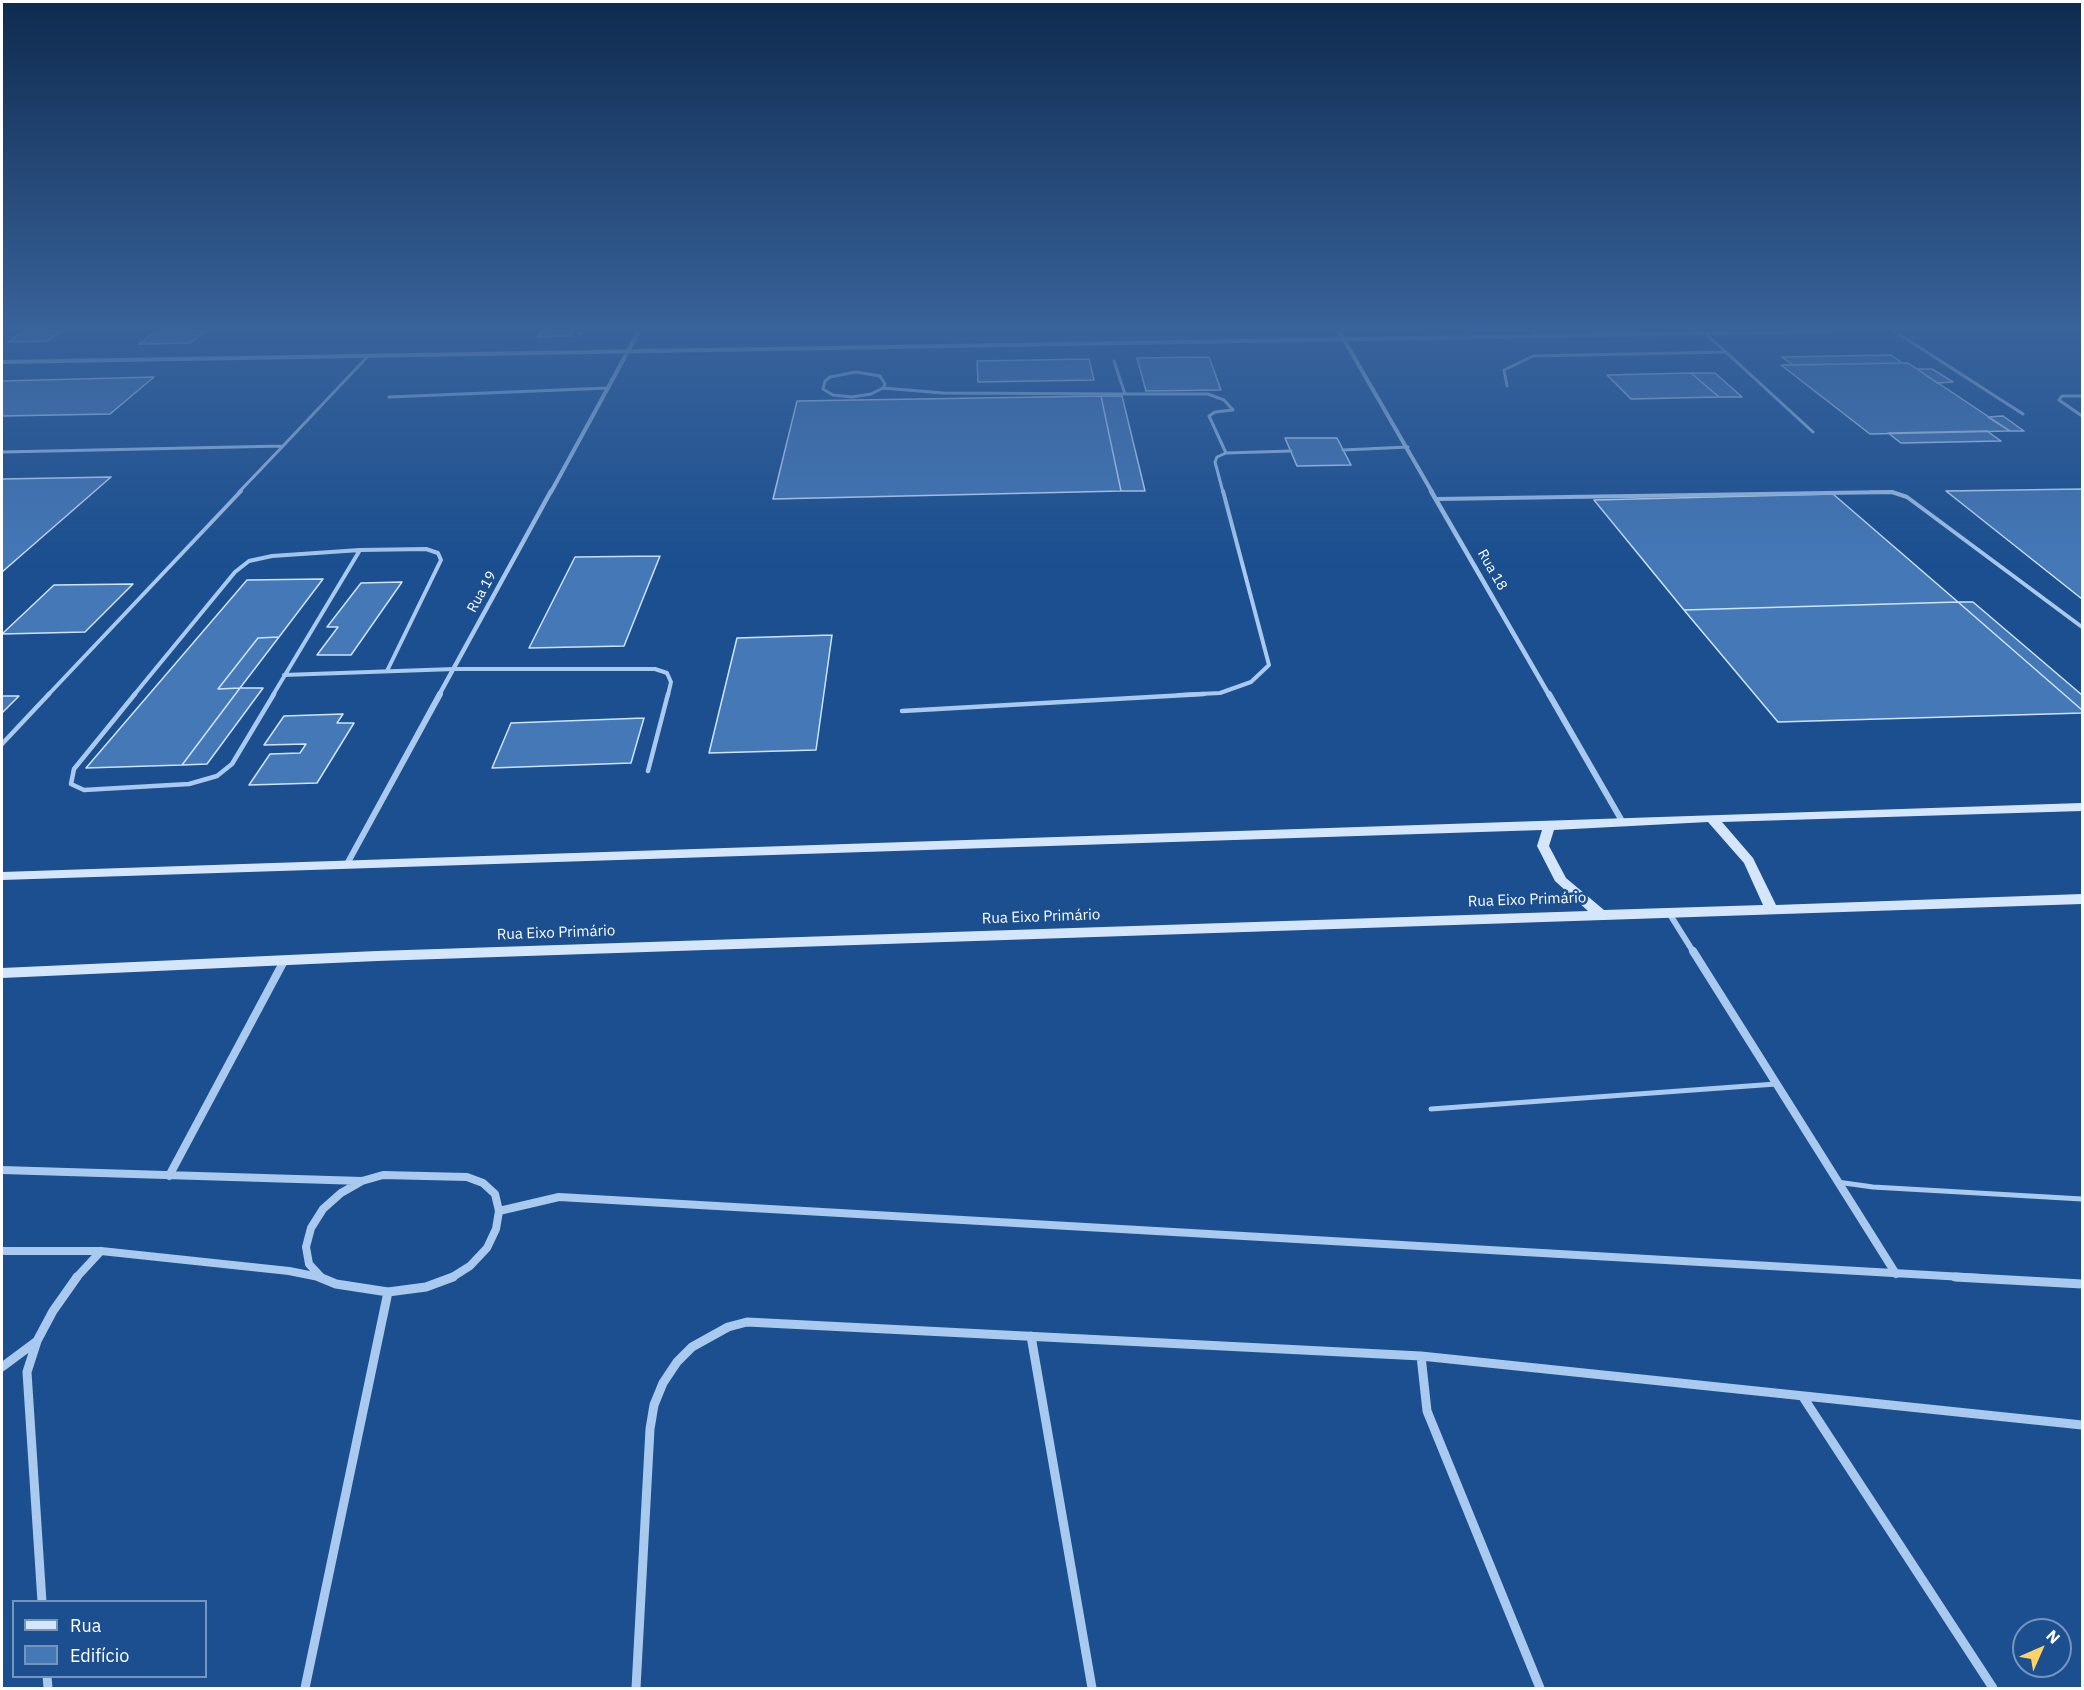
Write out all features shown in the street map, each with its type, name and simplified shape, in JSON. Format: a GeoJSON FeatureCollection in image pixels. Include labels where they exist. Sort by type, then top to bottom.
{"type":"FeatureCollection","features":[{"type":"Feature","properties":{"kind":"street","name":"Rua 19"},"geometry":{"type":"LineString","coordinates":[[347,864],[596,410]]}},
{"type":"Feature","properties":{"kind":"street","name":"Rua 18"},"geometry":{"type":"LineString","coordinates":[[1386,410],[1622,820]]}},
{"type":"Feature","properties":{"kind":"street"},"geometry":{"type":"LineString","coordinates":[[2,876],[1549,826],[1622,820],[2082,807]]}},
{"type":"Feature","properties":{"kind":"street"},"geometry":{"type":"LineString","coordinates":[[1712,819],[1749,861],[1771,908]]}},
{"type":"Feature","properties":{"kind":"street"},"geometry":{"type":"LineString","coordinates":[[1549,826],[1543,846],[1561,881],[1600,914]]}},
{"type":"Feature","properties":{"kind":"street","name":"Rua Eixo Primário"},"geometry":{"type":"LineString","coordinates":[[2,972],[1600,914],[2082,899]]}},
{"type":"Feature","properties":{"kind":"street"},"geometry":{"type":"LineString","coordinates":[[1669,913],[1896,1274]]}},
{"type":"Feature","properties":{"kind":"street"},"geometry":{"type":"LineString","coordinates":[[169,1176],[284,961]]}},
{"type":"Feature","properties":{"kind":"street"},"geometry":{"type":"LineString","coordinates":[[2,1170],[362,1181]]}},
{"type":"Feature","properties":{"kind":"street"},"geometry":{"type":"LineString","coordinates":[[2,1251],[101,1251],[290,1271],[319,1277],[336,1284],[388,1292],[426,1287],[448,1280],[470,1266],[486,1248],[496,1229],[499,1210],[495,1194],[483,1183],[467,1177],[383,1175],[362,1181],[341,1193],[323,1209],[311,1228],[306,1247],[307,1256],[309,1264],[319,1277]]}},
{"type":"Feature","properties":{"kind":"street"},"geometry":{"type":"LineString","coordinates":[[499,1210],[559,1197],[2082,1284]]}},
{"type":"Feature","properties":{"kind":"street"},"geometry":{"type":"LineString","coordinates":[[42,1600],[27,1372],[37,1341],[53,1311],[74,1280],[101,1251]]}},
{"type":"Feature","properties":{"kind":"street"},"geometry":{"type":"LineString","coordinates":[[305,1689],[388,1292]]}},
{"type":"Feature","properties":{"kind":"street"},"geometry":{"type":"LineString","coordinates":[[636,1689],[650,1429],[654,1405],[663,1383],[677,1362],[692,1347],[728,1327],[747,1322],[1422,1356],[2082,1425]]}},
{"type":"Feature","properties":{"kind":"street"},"geometry":{"type":"LineString","coordinates":[[1031,1336],[1092,1689]]}},
{"type":"Feature","properties":{"kind":"street"},"geometry":{"type":"LineString","coordinates":[[2,1367],[37,1341]]}},
{"type":"Feature","properties":{"kind":"street"},"geometry":{"type":"LineString","coordinates":[[1422,1356],[1427,1411],[1540,1689]]}},
{"type":"Feature","properties":{"kind":"street"},"geometry":{"type":"LineString","coordinates":[[1803,1396],[1992,1689]]}},
{"type":"Feature","properties":{"kind":"lane"},"geometry":{"type":"LineString","coordinates":[[2,744],[317,410]]}},
{"type":"Feature","properties":{"kind":"lane"},"geometry":{"type":"LineString","coordinates":[[1226,453],[1209,416],[1215,412],[1233,410]]}},
{"type":"Feature","properties":{"kind":"lane"},"geometry":{"type":"LineString","coordinates":[[1789,410],[1813,432]]}},
{"type":"Feature","properties":{"kind":"lane"},"geometry":{"type":"LineString","coordinates":[[2017,410],[2023,414]]}},
{"type":"Feature","properties":{"kind":"lane"},"geometry":{"type":"LineString","coordinates":[[2,452],[283,446]]}},
{"type":"Feature","properties":{"kind":"lane"},"geometry":{"type":"LineString","coordinates":[[1343,450],[1408,447]]}},
{"type":"Feature","properties":{"kind":"lane"},"geometry":{"type":"LineString","coordinates":[[902,711],[1220,693],[1251,682],[1269,665],[1215,462],[1217,457],[1226,453],[1291,452]]}},
{"type":"Feature","properties":{"kind":"lane"},"geometry":{"type":"LineString","coordinates":[[1437,498],[1892,492],[1907,497],[2082,627]]}},
{"type":"Feature","properties":{"kind":"lane"},"geometry":{"type":"LineString","coordinates":[[360,550],[232,764],[217,776],[189,784],[84,790],[71,784],[74,769],[235,572],[249,561],[272,556],[360,550],[426,549],[438,553],[441,560],[387,671]]}},
{"type":"Feature","properties":{"kind":"lane"},"geometry":{"type":"LineString","coordinates":[[284,675],[454,669],[655,669],[667,674],[671,682],[648,771]]}},
{"type":"Feature","properties":{"kind":"lane"},"geometry":{"type":"LineString","coordinates":[[1431,1109],[1776,1084]]}},
{"type":"Feature","properties":{"kind":"lane"},"geometry":{"type":"LineString","coordinates":[[1837,1182],[1874,1187],[2082,1199]]}},
{"type":"Feature","properties":{"kind":"building"},"geometry":{"type":"Polygon","coordinates":[[[2,410],[115,410],[110,414],[2,416],[2,410]]]}},
{"type":"Feature","properties":{"kind":"building"},"geometry":{"type":"Polygon","coordinates":[[[795,410],[1104,410],[1121,491],[773,499],[795,410]]]}},
{"type":"Feature","properties":{"kind":"building"},"geometry":{"type":"Polygon","coordinates":[[[1104,410],[1125,410],[1145,491],[1121,491],[1104,410]]]}},
{"type":"Feature","properties":{"kind":"building"},"geometry":{"type":"Polygon","coordinates":[[[1839,410],[1978,410],[2010,431],[1870,434],[1839,410]]]}},
{"type":"Feature","properties":{"kind":"building"},"geometry":{"type":"Polygon","coordinates":[[[2003,416],[2024,431],[2010,431],[1988,417],[2003,416]]]}},
{"type":"Feature","properties":{"kind":"building"},"geometry":{"type":"Polygon","coordinates":[[[1987,431],[2001,441],[1901,443],[1888,433],[1987,431]]]}},
{"type":"Feature","properties":{"kind":"building"},"geometry":{"type":"Polygon","coordinates":[[[1285,438],[1337,438],[1351,465],[1297,466],[1285,438]]]}},
{"type":"Feature","properties":{"kind":"building"},"geometry":{"type":"Polygon","coordinates":[[[111,477],[2,572],[2,479],[111,477]]]}},
{"type":"Feature","properties":{"kind":"building"},"geometry":{"type":"Polygon","coordinates":[[[2082,489],[2082,599],[1946,491],[2082,489]]]}},
{"type":"Feature","properties":{"kind":"building"},"geometry":{"type":"Polygon","coordinates":[[[1833,494],[1958,602],[1684,610],[1594,500],[1833,494]]]}},
{"type":"Feature","properties":{"kind":"building"},"geometry":{"type":"Polygon","coordinates":[[[660,556],[624,646],[529,648],[575,557],[660,556]]]}},
{"type":"Feature","properties":{"kind":"building"},"geometry":{"type":"Polygon","coordinates":[[[323,579],[279,637],[258,638],[218,689],[240,688],[182,765],[86,768],[247,580],[323,579]]]}},
{"type":"Feature","properties":{"kind":"building"},"geometry":{"type":"Polygon","coordinates":[[[402,582],[351,655],[317,655],[338,627],[327,627],[361,583],[402,582]]]}},
{"type":"Feature","properties":{"kind":"building"},"geometry":{"type":"Polygon","coordinates":[[[133,584],[85,632],[2,634],[54,585],[133,584]]]}},
{"type":"Feature","properties":{"kind":"building"},"geometry":{"type":"Polygon","coordinates":[[[1958,602],[2082,710],[2082,713],[1778,722],[1684,610],[1958,602]]]}},
{"type":"Feature","properties":{"kind":"building"},"geometry":{"type":"Polygon","coordinates":[[[1958,602],[1973,602],[2082,695],[2082,710],[1958,602]]]}},
{"type":"Feature","properties":{"kind":"building"},"geometry":{"type":"Polygon","coordinates":[[[832,635],[816,750],[709,753],[737,638],[832,635]]]}},
{"type":"Feature","properties":{"kind":"building"},"geometry":{"type":"Polygon","coordinates":[[[279,637],[240,688],[218,689],[258,638],[279,637]]]}},
{"type":"Feature","properties":{"kind":"building"},"geometry":{"type":"Polygon","coordinates":[[[240,688],[263,688],[207,764],[182,765],[240,688]]]}},
{"type":"Feature","properties":{"kind":"building"},"geometry":{"type":"Polygon","coordinates":[[[2,696],[19,696],[2,713],[2,696]]]}},
{"type":"Feature","properties":{"kind":"building"},"geometry":{"type":"Polygon","coordinates":[[[343,714],[337,723],[354,723],[317,783],[249,785],[270,754],[300,753],[306,744],[264,745],[284,716],[343,714]]]}},
{"type":"Feature","properties":{"kind":"building"},"geometry":{"type":"Polygon","coordinates":[[[644,718],[631,763],[492,768],[511,723],[644,718]]]}}]}
